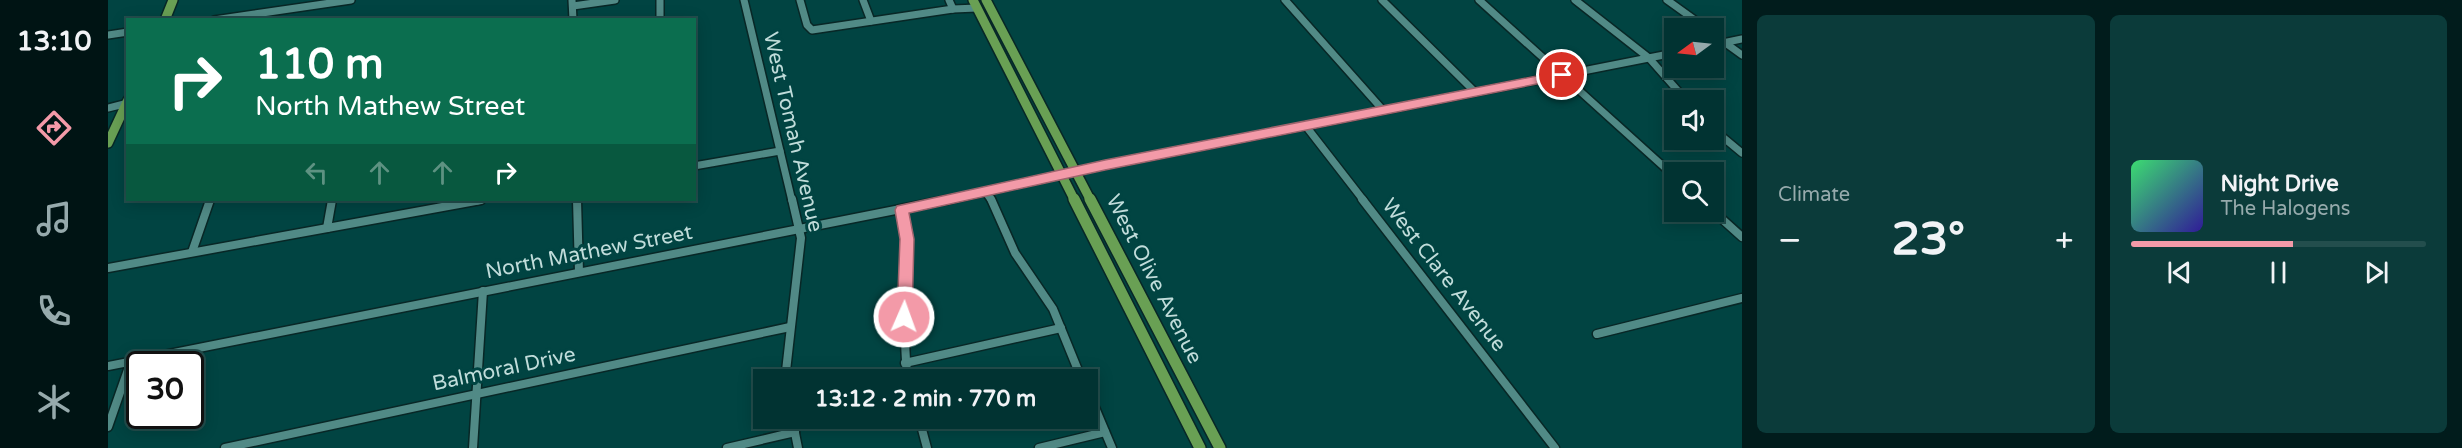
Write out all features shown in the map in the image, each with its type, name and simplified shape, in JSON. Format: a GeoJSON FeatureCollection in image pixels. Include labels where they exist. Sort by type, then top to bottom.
{"type":"FeatureCollection","features":[{"type":"Feature","properties":{"kind":"main road"},"geometry":{"type":"LineString","coordinates":[[166,18],[173,0]]}},
{"type":"Feature","properties":{"kind":"main road","name":"West Olive Avenue"},"geometry":{"type":"LineString","coordinates":[[986,0],[1220,448]]}},
{"type":"Feature","properties":{"kind":"main road","name":"West Olive Avenue"},"geometry":{"type":"LineString","coordinates":[[975,4],[1200,448]]}},
{"type":"Feature","properties":{"kind":"main road"},"geometry":{"type":"LineString","coordinates":[[108,143],[126,104]]}},
{"type":"Feature","properties":{"kind":"street"},"geometry":{"type":"LineString","coordinates":[[228,18],[351,0]]}},
{"type":"Feature","properties":{"kind":"street"},"geometry":{"type":"LineString","coordinates":[[573,18],[572,3],[615,0]]}},
{"type":"Feature","properties":{"kind":"street"},"geometry":{"type":"LineString","coordinates":[[660,0],[660,18]]}},
{"type":"Feature","properties":{"kind":"street","name":"West Tomah Avenue"},"geometry":{"type":"LineString","coordinates":[[744,0],[799,229],[800,255],[786,369]]}},
{"type":"Feature","properties":{"kind":"street"},"geometry":{"type":"LineString","coordinates":[[800,0],[807,24],[812,30],[975,4]]}},
{"type":"Feature","properties":{"kind":"street"},"geometry":{"type":"LineString","coordinates":[[862,0],[871,21]]}},
{"type":"Feature","properties":{"kind":"street"},"geometry":{"type":"LineString","coordinates":[[949,0],[953,9]]}},
{"type":"Feature","properties":{"kind":"street"},"geometry":{"type":"LineString","coordinates":[[1285,0],[1382,109]]}},
{"type":"Feature","properties":{"kind":"street"},"geometry":{"type":"LineString","coordinates":[[1382,0],[1474,91]]}},
{"type":"Feature","properties":{"kind":"street"},"geometry":{"type":"LineString","coordinates":[[1479,0],[1664,167]]}},
{"type":"Feature","properties":{"kind":"street"},"geometry":{"type":"LineString","coordinates":[[1575,0],[1648,58],[1679,90]]}},
{"type":"Feature","properties":{"kind":"street"},"geometry":{"type":"LineString","coordinates":[[1667,0],[1692,18]]}},
{"type":"Feature","properties":{"kind":"street"},"geometry":{"type":"LineString","coordinates":[[108,34],[126,32]]}},
{"type":"Feature","properties":{"kind":"street"},"geometry":{"type":"LineString","coordinates":[[1724,42],[1742,39]]}},
{"type":"Feature","properties":{"kind":"street"},"geometry":{"type":"LineString","coordinates":[[1724,42],[1742,55]]}},
{"type":"Feature","properties":{"kind":"street","name":"North Mathew Street"},"geometry":{"type":"LineString","coordinates":[[181,351],[902,210],[1077,171],[1664,55]]}},
{"type":"Feature","properties":{"kind":"street"},"geometry":{"type":"LineString","coordinates":[[108,108],[126,102]]}},
{"type":"Feature","properties":{"kind":"street","name":"West Clare Avenue"},"geometry":{"type":"LineString","coordinates":[[1305,125],[1555,448]]}},
{"type":"Feature","properties":{"kind":"street"},"geometry":{"type":"LineString","coordinates":[[1724,138],[1742,153]]}},
{"type":"Feature","properties":{"kind":"street"},"geometry":{"type":"LineString","coordinates":[[696,166],[780,151]]}},
{"type":"Feature","properties":{"kind":"street"},"geometry":{"type":"LineString","coordinates":[[986,193],[994,203],[1014,253],[1040,287],[1061,328],[1078,369]]}},
{"type":"Feature","properties":{"kind":"street"},"geometry":{"type":"LineString","coordinates":[[192,252],[210,201]]}},
{"type":"Feature","properties":{"kind":"street"},"geometry":{"type":"LineString","coordinates":[[327,228],[332,201]]}},
{"type":"Feature","properties":{"kind":"street"},"geometry":{"type":"LineString","coordinates":[[577,201],[579,272]]}},
{"type":"Feature","properties":{"kind":"street"},"geometry":{"type":"LineString","coordinates":[[108,268],[327,228],[453,202]]}},
{"type":"Feature","properties":{"kind":"street"},"geometry":{"type":"LineString","coordinates":[[902,210],[907,239],[906,369]]}},
{"type":"Feature","properties":{"kind":"street"},"geometry":{"type":"LineString","coordinates":[[1724,221],[1742,237]]}},
{"type":"Feature","properties":{"kind":"street"},"geometry":{"type":"LineString","coordinates":[[473,448],[483,291]]}},
{"type":"Feature","properties":{"kind":"street"},"geometry":{"type":"LineString","coordinates":[[1597,334],[1742,298]]}},
{"type":"Feature","properties":{"kind":"street","name":"Balmoral Drive"},"geometry":{"type":"LineString","coordinates":[[225,448],[790,327]]}},
{"type":"Feature","properties":{"kind":"street"},"geometry":{"type":"LineString","coordinates":[[905,363],[1061,328]]}},
{"type":"Feature","properties":{"kind":"street","name":"North Mathew Street"},"geometry":{"type":"LineString","coordinates":[[108,366],[126,362]]}},
{"type":"Feature","properties":{"kind":"street"},"geometry":{"type":"LineString","coordinates":[[108,427],[126,375]]}},
{"type":"Feature","properties":{"kind":"street"},"geometry":{"type":"LineString","coordinates":[[1098,416],[1112,448]]}},
{"type":"Feature","properties":{"kind":"street"},"geometry":{"type":"LineString","coordinates":[[794,429],[798,448]]}},
{"type":"Feature","properties":{"kind":"street"},"geometry":{"type":"LineString","coordinates":[[922,429],[927,448]]}},
{"type":"Feature","properties":{"kind":"street"},"geometry":{"type":"LineString","coordinates":[[728,448],[795,432]]}},
{"type":"Feature","properties":{"kind":"street"},"geometry":{"type":"LineString","coordinates":[[1039,448],[1105,432]]}},
{"type":"Feature","properties":{"kind":"route"},"geometry":{"type":"LineString","coordinates":[[904,317],[907,233],[902,210],[1105,165],[1562,75]]}}]}
